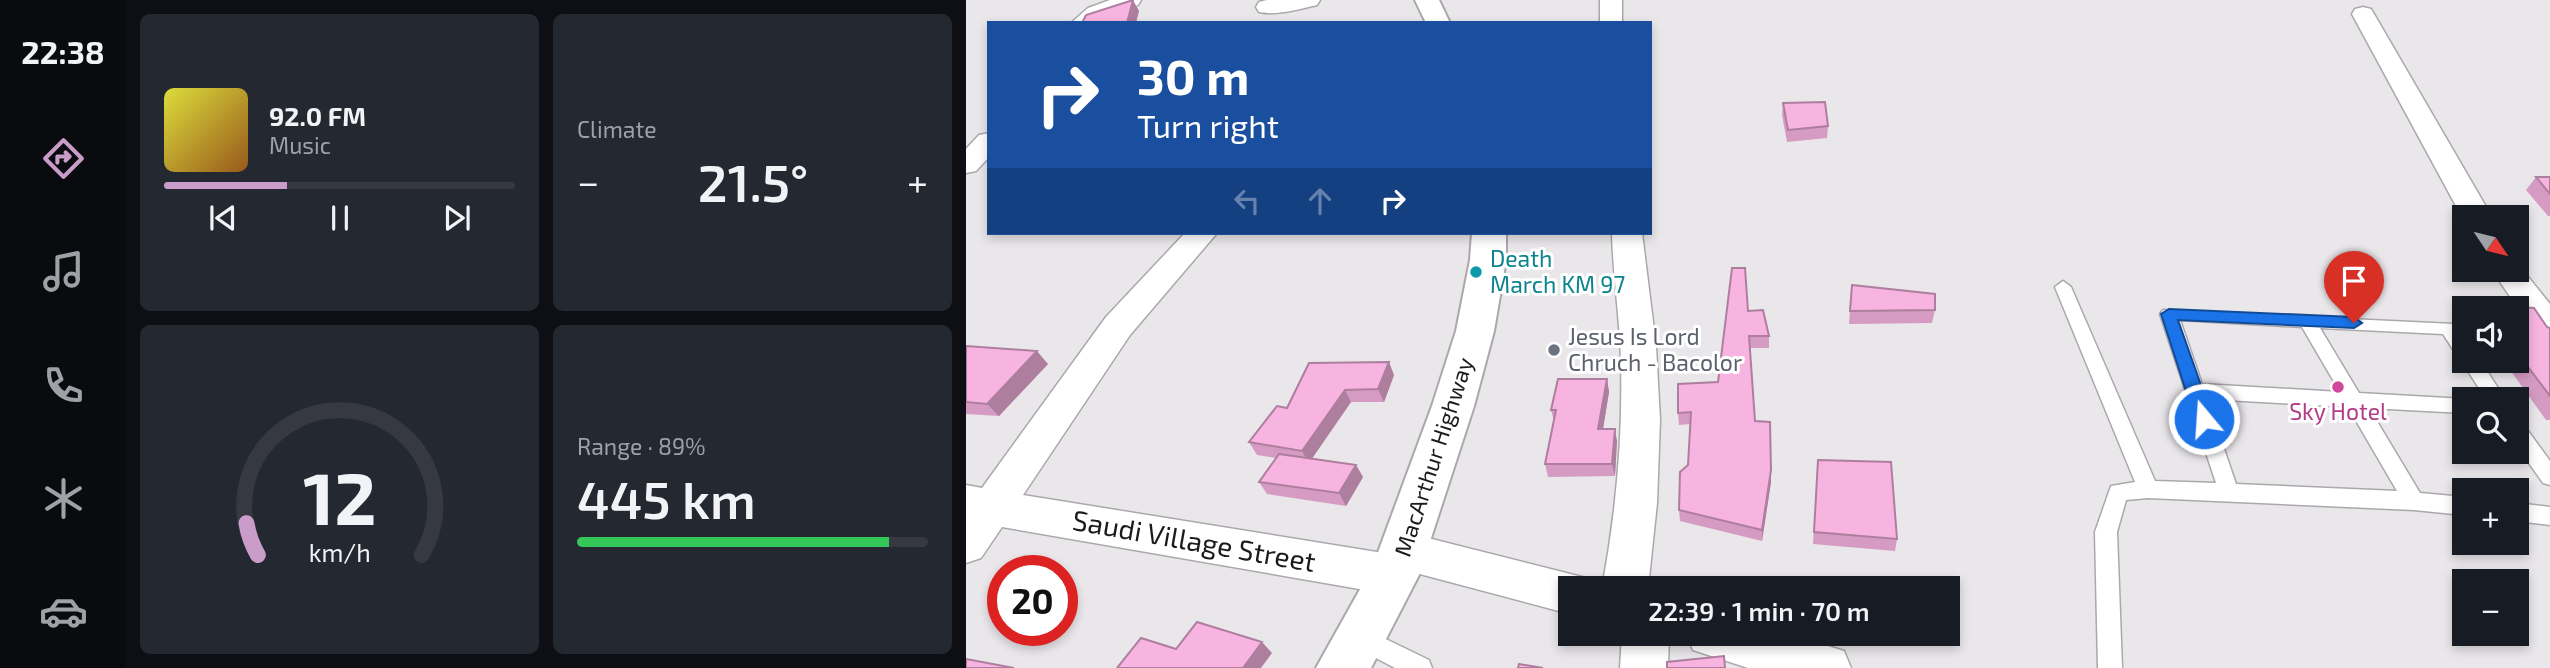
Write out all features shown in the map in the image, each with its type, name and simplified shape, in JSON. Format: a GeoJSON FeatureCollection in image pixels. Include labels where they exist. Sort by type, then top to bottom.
{"type":"FeatureCollection","features":[{"type":"Feature","properties":{"kind":"main road"},"geometry":{"type":"LineString","coordinates":[[1427,0],[1437,21]]}},
{"type":"Feature","properties":{"kind":"main road","name":"MacArthur Highway"},"geometry":{"type":"LineString","coordinates":[[1352,653],[1399,563],[1453,406],[1475,331],[1488,260],[1489,235]]}},
{"type":"Feature","properties":{"kind":"street"},"geometry":{"type":"LineString","coordinates":[[1085,21],[1096,13],[1130,0]]}},
{"type":"Feature","properties":{"kind":"street"},"geometry":{"type":"LineString","coordinates":[[1268,10],[1309,0]]}},
{"type":"Feature","properties":{"kind":"street"},"geometry":{"type":"LineString","coordinates":[[1611,0],[1612,21]]}},
{"type":"Feature","properties":{"kind":"street"},"geometry":{"type":"LineString","coordinates":[[2363,14],[2470,205]]}},
{"type":"Feature","properties":{"kind":"street"},"geometry":{"type":"LineString","coordinates":[[966,165],[987,143]]}},
{"type":"Feature","properties":{"kind":"street"},"geometry":{"type":"LineString","coordinates":[[966,177],[987,176]]}},
{"type":"Feature","properties":{"kind":"street"},"geometry":{"type":"LineString","coordinates":[[966,544],[980,505],[1035,443],[1118,326],[1200,235]]}},
{"type":"Feature","properties":{"kind":"street"},"geometry":{"type":"LineString","coordinates":[[1627,235],[1639,364],[1641,450],[1637,512],[1627,576]]}},
{"type":"Feature","properties":{"kind":"street"},"geometry":{"type":"LineString","coordinates":[[2517,282],[2550,329]]}},
{"type":"Feature","properties":{"kind":"street","name":"Saudi Village Street"},"geometry":{"type":"LineString","coordinates":[[980,505],[1399,563],[1558,591]]}},
{"type":"Feature","properties":{"kind":"street"},"geometry":{"type":"LineString","coordinates":[[1644,668],[1645,646]]}},
{"type":"Feature","properties":{"kind":"street"},"geometry":{"type":"LineString","coordinates":[[1751,646],[1827,668]]}},
{"type":"Feature","properties":{"kind":"lane"},"geometry":{"type":"LineString","coordinates":[[2063,286],[2148,489]]}},
{"type":"Feature","properties":{"kind":"lane"},"geometry":{"type":"LineString","coordinates":[[2229,493],[2169,314],[2448,327],[2452,333]]}},
{"type":"Feature","properties":{"kind":"lane"},"geometry":{"type":"LineString","coordinates":[[2307,321],[2414,501]]}},
{"type":"Feature","properties":{"kind":"lane"},"geometry":{"type":"LineString","coordinates":[[2195,391],[2452,405]]}},
{"type":"Feature","properties":{"kind":"lane"},"geometry":{"type":"LineString","coordinates":[[2529,447],[2550,477]]}},
{"type":"Feature","properties":{"kind":"lane"},"geometry":{"type":"LineString","coordinates":[[2110,668],[2105,531],[2118,492],[2148,489],[2452,505]]}},
{"type":"Feature","properties":{"kind":"lane"},"geometry":{"type":"LineString","coordinates":[[2529,514],[2550,516]]}},
{"type":"Feature","properties":{"kind":"lane"},"geometry":{"type":"LineString","coordinates":[[1352,653],[1420,668]]}},
{"type":"Feature","properties":{"kind":"building"},"geometry":{"type":"Polygon","coordinates":[[[1133,0],[1128,21],[1083,21],[1086,15],[1133,0]]]}},
{"type":"Feature","properties":{"kind":"building"},"geometry":{"type":"Polygon","coordinates":[[[1825,102],[1828,126],[1788,130],[1783,103],[1825,102]]]}},
{"type":"Feature","properties":{"kind":"building"},"geometry":{"type":"Polygon","coordinates":[[[2536,177],[2550,177],[2550,194],[2536,177]]]}},
{"type":"Feature","properties":{"kind":"building"},"geometry":{"type":"Polygon","coordinates":[[[1732,268],[1745,268],[1748,311],[1763,310],[1769,336],[1749,336],[1755,421],[1770,422],[1771,470],[1762,530],[1679,510],[1680,472],[1688,465],[1691,412],[1678,413],[1678,384],[1718,382],[1732,268]]]}},
{"type":"Feature","properties":{"kind":"building"},"geometry":{"type":"Polygon","coordinates":[[[1852,285],[1935,294],[1935,310],[1850,311],[1852,285]]]}},
{"type":"Feature","properties":{"kind":"building"},"geometry":{"type":"Polygon","coordinates":[[[2529,308],[2534,308],[2550,328],[2550,396],[2529,368],[2529,308]]]}},
{"type":"Feature","properties":{"kind":"building"},"geometry":{"type":"Polygon","coordinates":[[[966,346],[1037,351],[987,404],[966,402],[966,346]]]}},
{"type":"Feature","properties":{"kind":"building"},"geometry":{"type":"Polygon","coordinates":[[[1389,362],[1378,389],[1345,390],[1302,451],[1249,442],[1277,406],[1287,408],[1309,363],[1389,362]]]}},
{"type":"Feature","properties":{"kind":"building"},"geometry":{"type":"Polygon","coordinates":[[[1558,379],[1607,379],[1598,429],[1615,429],[1612,464],[1545,464],[1556,410],[1551,410],[1558,379]]]}},
{"type":"Feature","properties":{"kind":"building"},"geometry":{"type":"Polygon","coordinates":[[[1279,454],[1356,465],[1339,493],[1259,482],[1279,454]]]}},
{"type":"Feature","properties":{"kind":"building"},"geometry":{"type":"Polygon","coordinates":[[[1818,460],[1891,462],[1897,539],[1814,532],[1818,460]]]}},
{"type":"Feature","properties":{"kind":"building"},"geometry":{"type":"Polygon","coordinates":[[[1197,622],[1262,642],[1243,668],[1117,668],[1141,638],[1176,649],[1197,622]]]}},
{"type":"Feature","properties":{"kind":"building"},"geometry":{"type":"Polygon","coordinates":[[[1724,656],[1725,668],[1667,668],[1667,662],[1724,656]]]}},
{"type":"Feature","properties":{"kind":"building"},"geometry":{"type":"Polygon","coordinates":[[[966,659],[1014,668],[966,668],[966,659]]]}},
{"type":"Feature","properties":{"kind":"building"},"geometry":{"type":"Polygon","coordinates":[[[1519,664],[1543,668],[1518,668],[1519,664]]]}},
{"type":"Feature","properties":{"kind":"place","name":"Death March KM 97"},"geometry":{"type":"Point","coordinates":[1476,272]}},
{"type":"Feature","properties":{"kind":"place","name":"Jesus Is Lord Chruch - Bacolor"},"geometry":{"type":"Point","coordinates":[1554,350]}},
{"type":"Feature","properties":{"kind":"place","name":"Sky Hotel"},"geometry":{"type":"Point","coordinates":[2338,387]}},
{"type":"Feature","properties":{"kind":"route"},"geometry":{"type":"LineString","coordinates":[[2204,419],[2169,314],[2354,323]]}}]}
